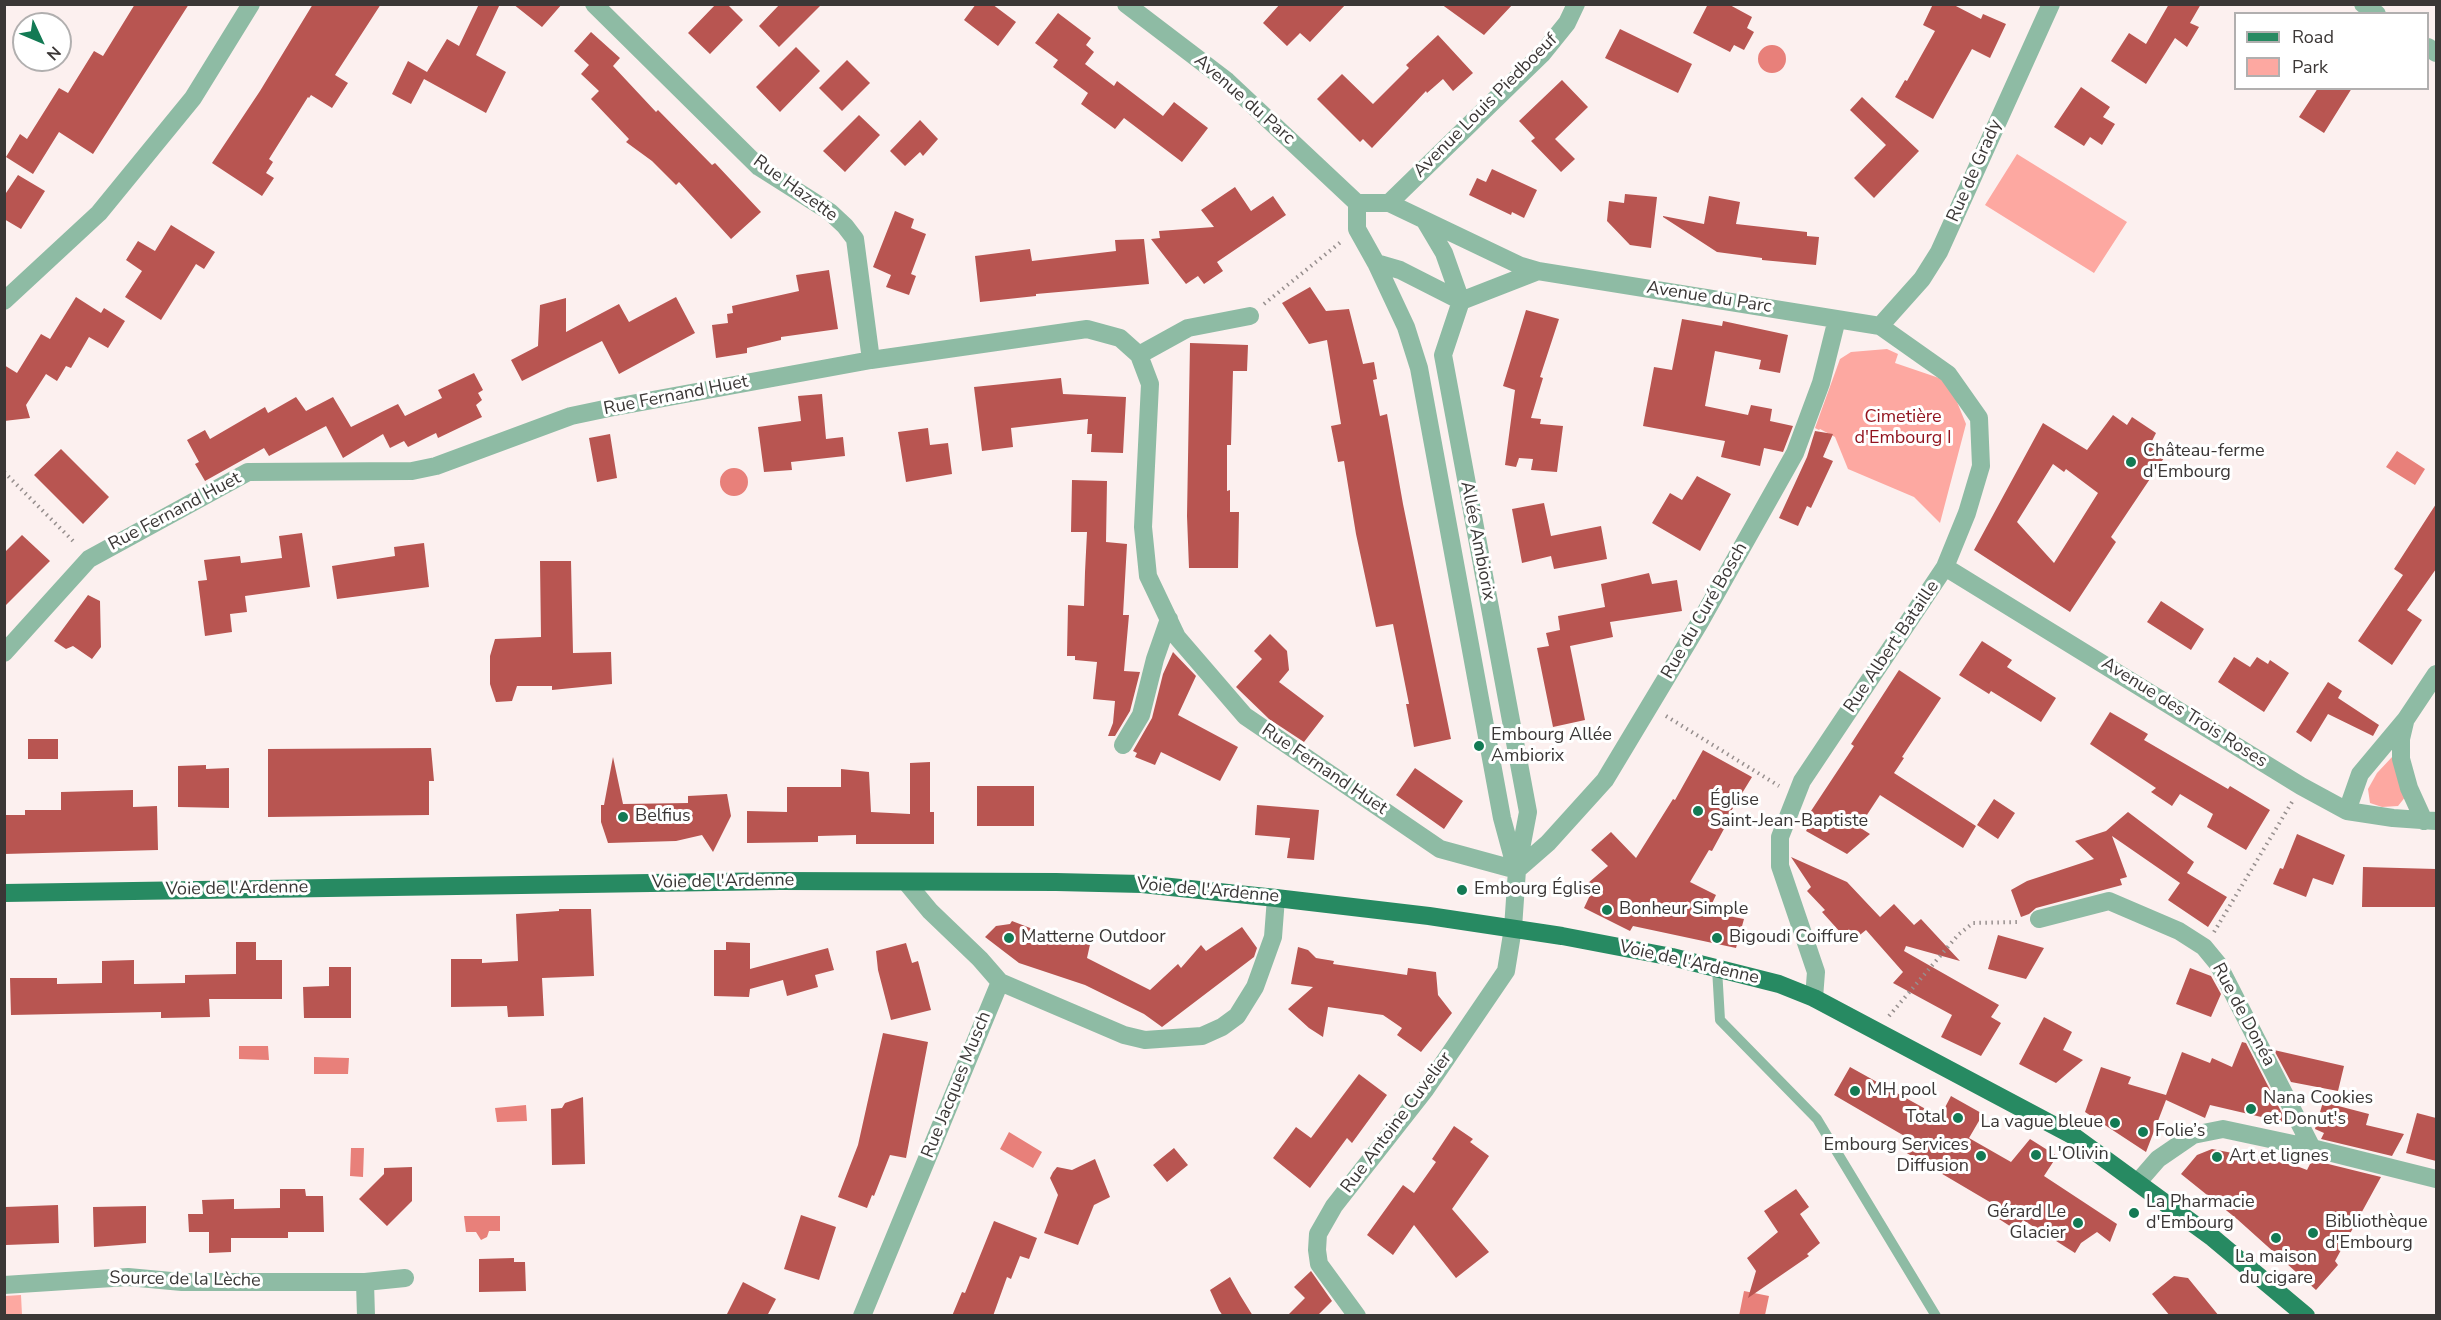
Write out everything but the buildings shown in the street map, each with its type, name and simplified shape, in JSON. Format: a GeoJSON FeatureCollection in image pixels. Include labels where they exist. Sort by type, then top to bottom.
{"type":"FeatureCollection","features":[{"type":"Feature","properties":{"kind":"main road","name":"Voie de l'Ardenne"},"geometry":{"type":"LineString","coordinates":[[4,893],[780,881],[1142,884],[1429,916],[1513,928],[1672,957],[1779,984],[1814,998],[2072,1135],[2213,1238],[2306,1316]]}},
{"type":"Feature","properties":{"kind":"street"},"geometry":{"type":"LineString","coordinates":[[4,301],[99,213],[193,98],[251,4]]}},
{"type":"Feature","properties":{"kind":"street","name":"Rue Hazette"},"geometry":{"type":"LineString","coordinates":[[594,4],[759,166],[830,212],[845,226],[855,239],[871,360]]}},
{"type":"Feature","properties":{"kind":"street","name":"Avenue du Parc"},"geometry":{"type":"LineString","coordinates":[[1126,4],[1227,81],[1357,203],[1389,203],[1521,266],[1538,271],[1880,326]]}},
{"type":"Feature","properties":{"kind":"street","name":"Avenue Louis Piedboeuf"},"geometry":{"type":"LineString","coordinates":[[1389,203],[1542,54],[1567,22],[1576,4]]}},
{"type":"Feature","properties":{"kind":"street","name":"Rue de Grady"},"geometry":{"type":"LineString","coordinates":[[1880,326],[1922,279],[1939,252],[2051,4]]}},
{"type":"Feature","properties":{"kind":"street"},"geometry":{"type":"LineString","coordinates":[[1357,203],[1357,229],[1376,262],[1400,270],[1461,301],[1538,271]]}},
{"type":"Feature","properties":{"kind":"street"},"geometry":{"type":"LineString","coordinates":[[1425,220],[1444,253],[1461,301]]}},
{"type":"Feature","properties":{"kind":"street","name":"Allée Ambiorix"},"geometry":{"type":"LineString","coordinates":[[1376,262],[1406,327],[1419,368],[1500,806],[1517,870]]}},
{"type":"Feature","properties":{"kind":"street","name":"Allée Ambiorix"},"geometry":{"type":"LineString","coordinates":[[1461,301],[1443,355],[1527,812],[1517,870],[1513,928]]}},
{"type":"Feature","properties":{"kind":"street"},"geometry":{"type":"LineString","coordinates":[[1139,355],[1188,328],[1250,316]]}},
{"type":"Feature","properties":{"kind":"street","name":"Rue du Curé Bosch"},"geometry":{"type":"LineString","coordinates":[[1517,870],[1548,843],[1605,780],[1706,612],[1795,453],[1821,383],[1837,319]]}},
{"type":"Feature","properties":{"kind":"street","name":"Rue Albert Bataille"},"geometry":{"type":"LineString","coordinates":[[1814,998],[1816,972],[1780,866],[1780,837],[1802,781],[1945,567],[1967,513],[1981,466],[1979,418],[1948,374],[1880,326]]}},
{"type":"Feature","properties":{"kind":"street","name":"Rue Fernand Huet"},"geometry":{"type":"LineString","coordinates":[[4,653],[89,559],[248,472],[412,471],[436,466],[571,416],[871,360],[1087,330],[1120,338],[1139,355],[1150,384],[1143,527],[1148,576],[1177,637],[1245,716],[1440,849],[1517,870]]}},
{"type":"Feature","properties":{"kind":"street","name":"Avenue des Trois Roses"},"geometry":{"type":"LineString","coordinates":[[1945,567],[2301,786],[2348,811],[2430,821]]}},
{"type":"Feature","properties":{"kind":"street"},"geometry":{"type":"LineString","coordinates":[[1122,745],[1140,715],[1155,658],[1169,619]]}},
{"type":"Feature","properties":{"kind":"street"},"geometry":{"type":"LineString","coordinates":[[2348,811],[2360,774],[2406,719],[2436,674]]}},
{"type":"Feature","properties":{"kind":"street"},"geometry":{"type":"LineString","coordinates":[[2406,719],[2401,739],[2401,759],[2409,788],[2430,821]]}},
{"type":"Feature","properties":{"kind":"street"},"geometry":{"type":"LineString","coordinates":[[906,882],[930,911],[980,959],[1000,982],[1124,1035],[1145,1040],[1202,1036],[1222,1028],[1237,1016],[1255,987],[1272,937],[1276,898]]}},
{"type":"Feature","properties":{"kind":"street","name":"Rue de Donéa"},"geometry":{"type":"LineString","coordinates":[[2039,919],[2109,901],[2179,931],[2204,947],[2218,964],[2312,1148]]}},
{"type":"Feature","properties":{"kind":"street","name":"Rue Antoine Cuvelier"},"geometry":{"type":"LineString","coordinates":[[1357,1316],[1319,1264],[1317,1234],[1334,1206],[1425,1090],[1480,1012],[1506,971],[1513,928]]}},
{"type":"Feature","properties":{"kind":"street","name":"Rue Jacques Musch"},"geometry":{"type":"LineString","coordinates":[[862,1316],[1000,982]]}},
{"type":"Feature","properties":{"kind":"street"},"geometry":{"type":"LineString","coordinates":[[2138,1182],[2158,1159],[2193,1135],[2223,1130],[2312,1148],[2436,1179]]}},
{"type":"Feature","properties":{"kind":"street","name":"Source de la Lèche"},"geometry":{"type":"LineString","coordinates":[[4,1286],[128,1277],[182,1282],[365,1282],[405,1278]]}},
{"type":"Feature","properties":{"kind":"street"},"geometry":{"type":"LineString","coordinates":[[365,1282],[366,1316]]}},
{"type":"Feature","properties":{"kind":"lane"},"geometry":{"type":"LineString","coordinates":[[1717,968],[1720,1020],[1817,1119],[1936,1316]]}},
{"type":"Feature","properties":{"kind":"path"},"geometry":{"type":"LineString","coordinates":[[1250,316],[1357,229]]}},
{"type":"Feature","properties":{"kind":"path"},"geometry":{"type":"LineString","coordinates":[[4,472],[54,520],[89,559]]}},
{"type":"Feature","properties":{"kind":"path"},"geometry":{"type":"LineString","coordinates":[[1650,706],[1771,781]]}},
{"type":"Feature","properties":{"kind":"path"},"geometry":{"type":"LineString","coordinates":[[2220,923],[2301,786]]}},
{"type":"Feature","properties":{"kind":"path"},"geometry":{"type":"LineString","coordinates":[[1876,1030],[1958,935],[1973,923],[2028,922],[2039,919]]}},
{"type":"Feature","properties":{"kind":"green space"},"geometry":{"type":"Polygon","coordinates":[[[2017,154],[2127,222],[2094,273],[1985,205],[2017,154]]]}},
{"type":"Feature","properties":{"kind":"green space","name":"Cimetière d'Embourg I"},"geometry":{"type":"Polygon","coordinates":[[[1887,349],[1898,354],[1895,363],[1942,379],[1955,397],[1966,424],[1940,523],[1914,497],[1848,469],[1835,437],[1815,428],[1840,359],[1851,352],[1887,349]]]}},
{"type":"Feature","properties":{"kind":"green space"},"geometry":{"type":"Polygon","coordinates":[[[2393,756],[2406,796],[2398,806],[2382,807],[2370,803],[2368,789],[2377,773],[2393,756]]]}},
{"type":"Feature","properties":{"kind":"green space"},"geometry":{"type":"Polygon","coordinates":[[[21,1295],[22,1315],[5,1315],[5,1296],[21,1295]]]}},
{"type":"Feature","properties":{"kind":"shaded area"},"geometry":{"type":"Polygon","coordinates":[[[1772,45],[1782,49],[1786,59],[1782,69],[1772,73],[1762,69],[1758,59],[1762,49],[1772,45]]]}},
{"type":"Feature","properties":{"kind":"shaded area"},"geometry":{"type":"Polygon","coordinates":[[[2397,451],[2425,469],[2415,485],[2386,467],[2397,451]]]}},
{"type":"Feature","properties":{"kind":"shaded area"},"geometry":{"type":"Polygon","coordinates":[[[734,468],[744,472],[748,482],[744,492],[734,496],[724,492],[720,482],[724,472],[734,468]]]}},
{"type":"Feature","properties":{"kind":"shaded area"},"geometry":{"type":"Polygon","coordinates":[[[239,1046],[268,1046],[269,1060],[239,1059],[239,1046]]]}},
{"type":"Feature","properties":{"kind":"shaded area"},"geometry":{"type":"Polygon","coordinates":[[[314,1057],[349,1058],[348,1074],[314,1074],[314,1057]]]}},
{"type":"Feature","properties":{"kind":"shaded area"},"geometry":{"type":"Polygon","coordinates":[[[526,1105],[527,1121],[497,1122],[495,1108],[526,1105]]]}},
{"type":"Feature","properties":{"kind":"shaded area"},"geometry":{"type":"Polygon","coordinates":[[[1009,1132],[1042,1152],[1033,1168],[1000,1149],[1009,1132]]]}},
{"type":"Feature","properties":{"kind":"shaded area"},"geometry":{"type":"Polygon","coordinates":[[[351,1148],[364,1148],[363,1177],[350,1176],[351,1148]]]}},
{"type":"Feature","properties":{"kind":"shaded area"},"geometry":{"type":"Polygon","coordinates":[[[464,1216],[500,1216],[500,1231],[489,1231],[487,1237],[481,1240],[476,1232],[466,1232],[464,1216]]]}},
{"type":"Feature","properties":{"kind":"shaded area"},"geometry":{"type":"Polygon","coordinates":[[[1744,1291],[1769,1296],[1765,1315],[1739,1316],[1744,1291]]]}},
{"type":"Feature","properties":{"kind":"place","name":"Château-ferme d'Embourg"},"geometry":{"type":"Point","coordinates":[2131,462]}},
{"type":"Feature","properties":{"kind":"place","name":"Embourg Allée Ambiorix"},"geometry":{"type":"Point","coordinates":[1479,746]}},
{"type":"Feature","properties":{"kind":"place","name":"Église Saint-Jean-Baptiste"},"geometry":{"type":"Point","coordinates":[1698,811]}},
{"type":"Feature","properties":{"kind":"place","name":"Belfius"},"geometry":{"type":"Point","coordinates":[623,817]}},
{"type":"Feature","properties":{"kind":"place","name":"Embourg Église"},"geometry":{"type":"Point","coordinates":[1462,890]}},
{"type":"Feature","properties":{"kind":"place","name":"Bonheur Simple"},"geometry":{"type":"Point","coordinates":[1607,910]}},
{"type":"Feature","properties":{"kind":"place","name":"Matterne Outdoor"},"geometry":{"type":"Point","coordinates":[1009,938]}},
{"type":"Feature","properties":{"kind":"place","name":"Bigoudi Coiffure"},"geometry":{"type":"Point","coordinates":[1717,938]}},
{"type":"Feature","properties":{"kind":"place","name":"MH pool"},"geometry":{"type":"Point","coordinates":[1855,1091]}},
{"type":"Feature","properties":{"kind":"place","name":"Nana Cookies et Donut's"},"geometry":{"type":"Point","coordinates":[2251,1109]}},
{"type":"Feature","properties":{"kind":"place","name":"Total"},"geometry":{"type":"Point","coordinates":[1958,1118]}},
{"type":"Feature","properties":{"kind":"place","name":"La vague bleue"},"geometry":{"type":"Point","coordinates":[2115,1123]}},
{"type":"Feature","properties":{"kind":"place","name":"Folie’s"},"geometry":{"type":"Point","coordinates":[2143,1132]}},
{"type":"Feature","properties":{"kind":"place","name":"L'Olivin"},"geometry":{"type":"Point","coordinates":[2036,1155]}},
{"type":"Feature","properties":{"kind":"place","name":"Embourg Services Diffusion"},"geometry":{"type":"Point","coordinates":[1981,1156]}},
{"type":"Feature","properties":{"kind":"place","name":"Art et lignes"},"geometry":{"type":"Point","coordinates":[2217,1157]}},
{"type":"Feature","properties":{"kind":"place","name":"La Pharmacie d'Embourg"},"geometry":{"type":"Point","coordinates":[2134,1213]}},
{"type":"Feature","properties":{"kind":"place","name":"Gérard Le Glacier"},"geometry":{"type":"Point","coordinates":[2078,1223]}},
{"type":"Feature","properties":{"kind":"place","name":"Bibliothèque d'Embourg"},"geometry":{"type":"Point","coordinates":[2313,1233]}},
{"type":"Feature","properties":{"kind":"place","name":"La maison du cigare"},"geometry":{"type":"Point","coordinates":[2276,1238]}}]}
